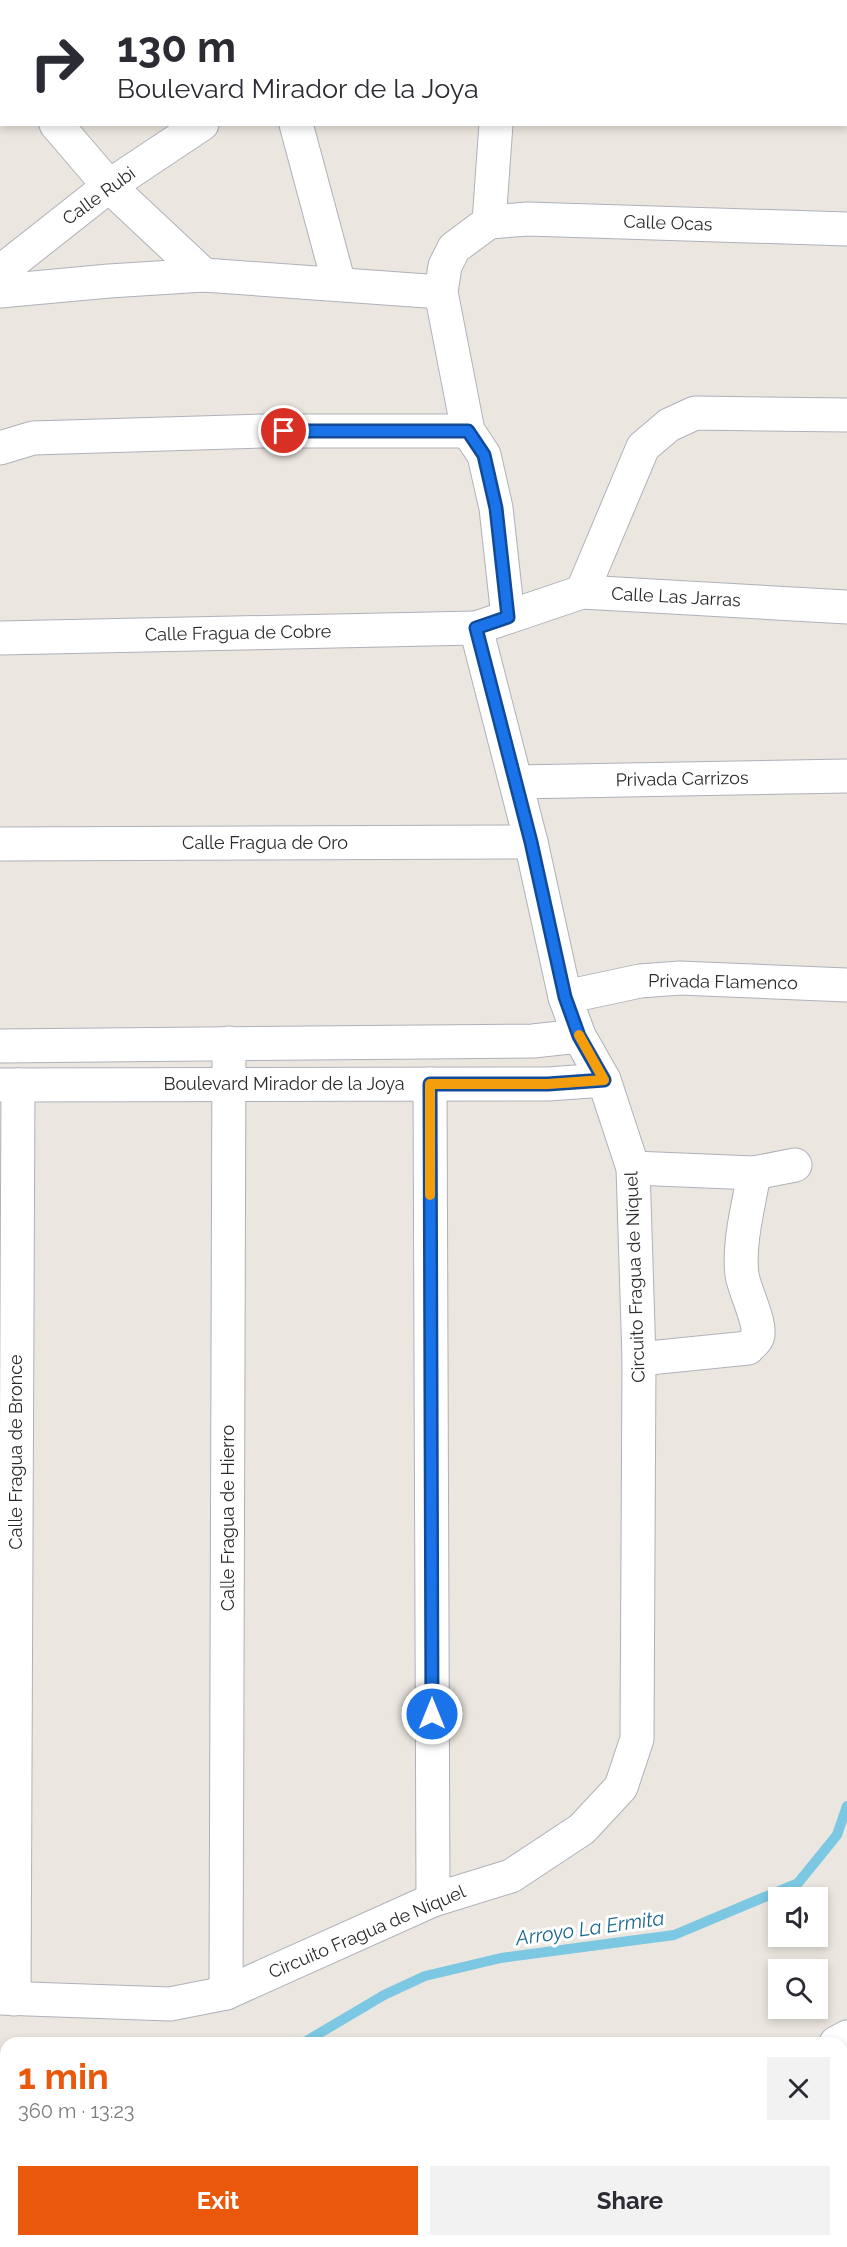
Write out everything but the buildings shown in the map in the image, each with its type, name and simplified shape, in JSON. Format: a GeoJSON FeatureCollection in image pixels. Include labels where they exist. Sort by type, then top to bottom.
{"type":"FeatureCollection","features":[{"type":"Feature","properties":{"kind":"street"},"geometry":{"type":"LineString","coordinates":[[58,126],[109,186],[204,275]]}},
{"type":"Feature","properties":{"kind":"street","name":"Calle Rubi"},"geometry":{"type":"LineString","coordinates":[[0,272],[109,186],[199,126]]}},
{"type":"Feature","properties":{"kind":"street"},"geometry":{"type":"LineString","coordinates":[[297,126],[339,284]]}},
{"type":"Feature","properties":{"kind":"street"},"geometry":{"type":"LineString","coordinates":[[476,628],[508,617],[496,508],[484,455],[468,431],[441,292],[445,267],[454,248],[489,222],[496,126]]}},
{"type":"Feature","properties":{"kind":"street","name":"Calle Ocas"},"geometry":{"type":"LineString","coordinates":[[489,222],[528,219],[847,230]]}},
{"type":"Feature","properties":{"kind":"street"},"geometry":{"type":"LineString","coordinates":[[0,291],[204,275],[441,292]]}},
{"type":"Feature","properties":{"kind":"street"},"geometry":{"type":"LineString","coordinates":[[582,592],[643,447],[669,425],[695,413],[847,415]]}},
{"type":"Feature","properties":{"kind":"street"},"geometry":{"type":"LineString","coordinates":[[0,448],[33,438],[261,431],[468,431]]}},
{"type":"Feature","properties":{"kind":"street","name":"Calle Las Jarras"},"geometry":{"type":"LineString","coordinates":[[508,617],[582,592],[847,607]]}},
{"type":"Feature","properties":{"kind":"street","name":"Calle Fragua de Cobre"},"geometry":{"type":"LineString","coordinates":[[0,638],[476,628]]}},
{"type":"Feature","properties":{"kind":"street","name":"Circuito Fragua de Níquel"},"geometry":{"type":"LineString","coordinates":[[7,1999],[170,2004],[226,1993],[433,1900],[511,1876],[582,1829],[621,1787],[637,1739],[639,1359],[633,1168],[604,1080],[579,1036],[565,997],[531,842],[476,628]]}},
{"type":"Feature","properties":{"kind":"street","name":"Privada Carrizos"},"geometry":{"type":"LineString","coordinates":[[516,782],[847,776]]}},
{"type":"Feature","properties":{"kind":"street","name":"Calle Fragua de Oro"},"geometry":{"type":"LineString","coordinates":[[0,844],[531,842]]}},
{"type":"Feature","properties":{"kind":"street","name":"Privada Flamenco"},"geometry":{"type":"LineString","coordinates":[[565,997],[640,981],[680,978],[847,985]]}},
{"type":"Feature","properties":{"kind":"street"},"geometry":{"type":"LineString","coordinates":[[0,1046],[533,1041],[579,1036]]}},
{"type":"Feature","properties":{"kind":"street","name":"Calle Fragua de Hierro"},"geometry":{"type":"LineString","coordinates":[[226,1993],[229,1043]]}},
{"type":"Feature","properties":{"kind":"street","name":"Boulevard Mirador de la Joya"},"geometry":{"type":"LineString","coordinates":[[9,1085],[548,1084],[604,1080]]}},
{"type":"Feature","properties":{"kind":"street"},"geometry":{"type":"LineString","coordinates":[[430,1084],[433,1900]]}},
{"type":"Feature","properties":{"kind":"street","name":"Calle Fragua de Bronce"},"geometry":{"type":"LineString","coordinates":[[7,1999],[9,1085]]}},
{"type":"Feature","properties":{"kind":"street"},"geometry":{"type":"LineString","coordinates":[[633,1168],[754,1173],[795,1166]]}},
{"type":"Feature","properties":{"kind":"street"},"geometry":{"type":"LineString","coordinates":[[639,1359],[748,1348],[757,1338],[759,1328],[747,1298],[742,1275],[741,1253],[754,1173]]}},
{"type":"Feature","properties":{"kind":"waterway","name":"Arroyo La Ermita"},"geometry":{"type":"LineString","coordinates":[[313,2037],[384,1995],[425,1976],[501,1958],[674,1935],[798,1883],[837,1835],[847,1806]]}},
{"type":"Feature","properties":{"kind":"slow traffic"},"geometry":{"type":"LineString","coordinates":[[430,1195],[430,1084],[548,1084],[604,1080],[579,1035]]}},
{"type":"Feature","properties":{"kind":"route"},"geometry":{"type":"LineString","coordinates":[[284,431],[468,431],[484,455],[496,508],[508,617],[476,628],[531,842],[565,997],[579,1036],[604,1080],[548,1084],[430,1084],[432,1714]]}}]}
